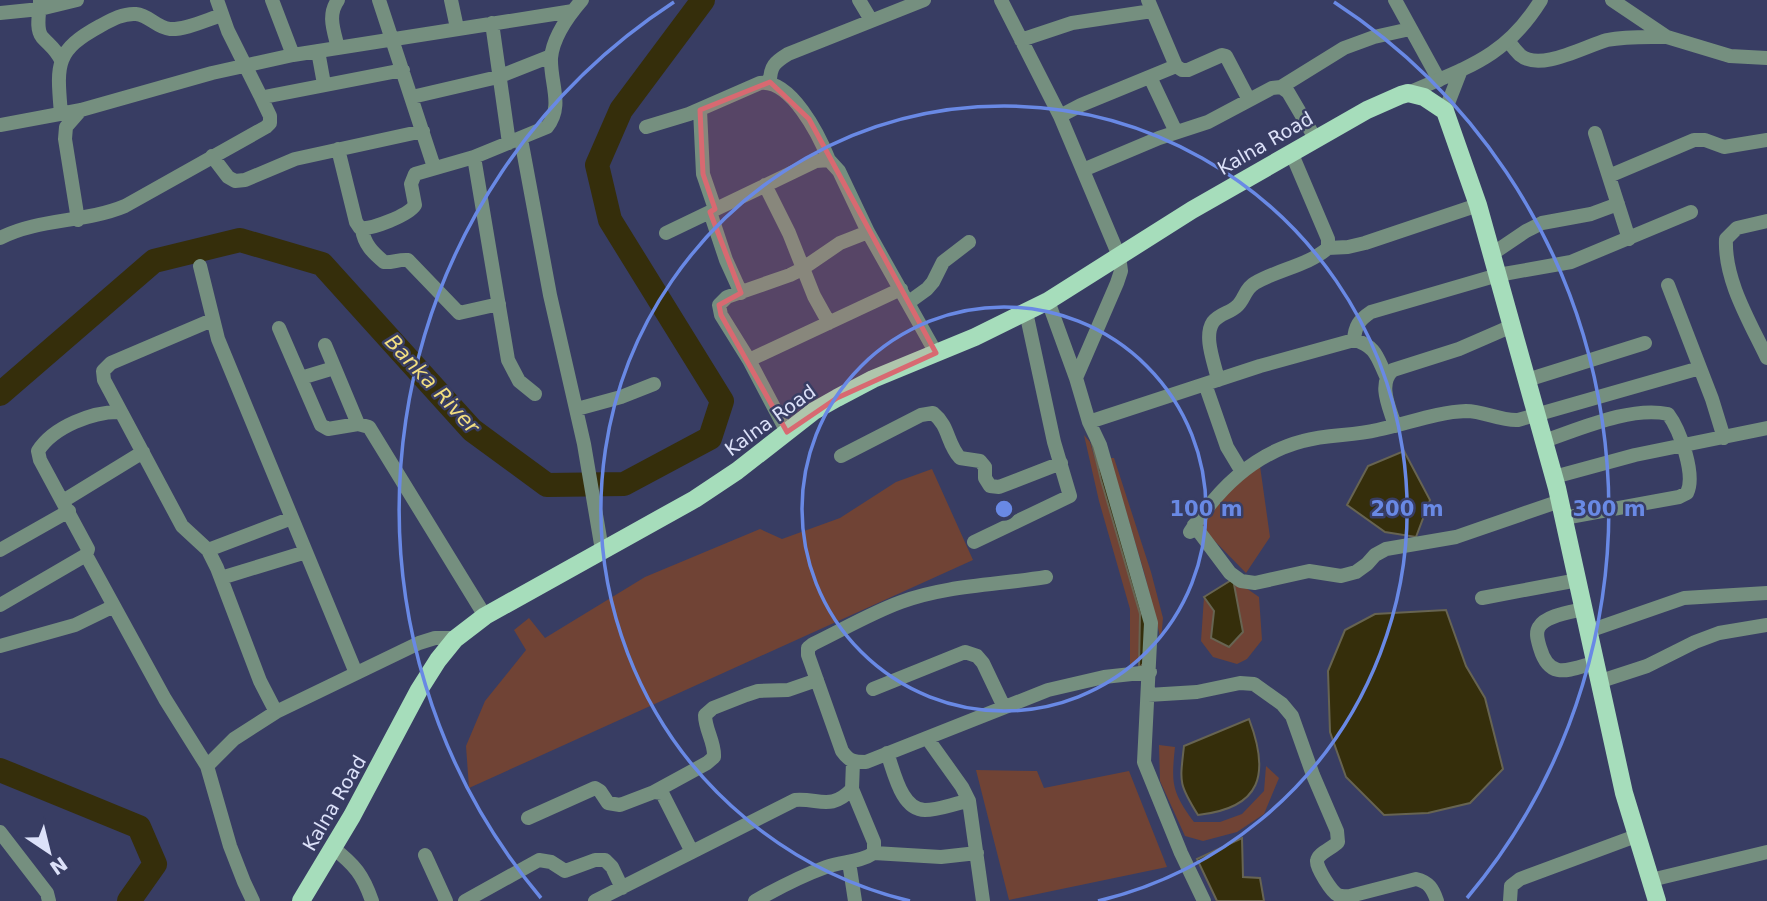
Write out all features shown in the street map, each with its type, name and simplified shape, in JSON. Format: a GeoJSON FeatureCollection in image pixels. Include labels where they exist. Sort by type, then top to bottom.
{"type":"FeatureCollection","features":[{"type":"Feature","properties":{"kind":"main road"},"geometry":{"type":"LineString","coordinates":[[1408,93],[1424,97],[1445,111],[1478,205],[1554,477],[1625,793],[1657,901]]}},
{"type":"Feature","properties":{"kind":"main road","name":"Kalna Road"},"geometry":{"type":"LineString","coordinates":[[301,901],[438,660],[457,638],[485,616],[695,499],[737,471],[814,411],[873,379],[1048,301],[1192,210],[1315,138],[1367,110],[1408,93]]}},
{"type":"Feature","properties":{"kind":"street"},"geometry":{"type":"LineString","coordinates":[[0,13],[40,4],[76,0]]}},
{"type":"Feature","properties":{"kind":"street"},"geometry":{"type":"LineString","coordinates":[[0,238],[34,226],[103,215],[125,206],[270,122],[270,116],[217,0]]}},
{"type":"Feature","properties":{"kind":"street"},"geometry":{"type":"LineString","coordinates":[[272,0],[293,55]]}},
{"type":"Feature","properties":{"kind":"street"},"geometry":{"type":"LineString","coordinates":[[338,0],[331,17],[338,48]]}},
{"type":"Feature","properties":{"kind":"street"},"geometry":{"type":"LineString","coordinates":[[379,0],[434,167]]}},
{"type":"Feature","properties":{"kind":"street"},"geometry":{"type":"LineString","coordinates":[[451,0],[457,28]]}},
{"type":"Feature","properties":{"kind":"street"},"geometry":{"type":"LineString","coordinates":[[859,0],[871,20]]}},
{"type":"Feature","properties":{"kind":"street"},"geometry":{"type":"LineString","coordinates":[[770,82],[770,70],[776,61],[788,54],[924,0]]}},
{"type":"Feature","properties":{"kind":"street"},"geometry":{"type":"LineString","coordinates":[[1001,0],[1060,116],[1119,256],[1121,271],[1117,283],[1076,378]]}},
{"type":"Feature","properties":{"kind":"street"},"geometry":{"type":"LineString","coordinates":[[1395,0],[1439,80]]}},
{"type":"Feature","properties":{"kind":"street","name":"Kalna Road"},"geometry":{"type":"LineString","coordinates":[[1408,93],[1488,57],[1509,42],[1527,22],[1541,0]]}},
{"type":"Feature","properties":{"kind":"street"},"geometry":{"type":"LineString","coordinates":[[1612,0],[1667,37]]}},
{"type":"Feature","properties":{"kind":"street"},"geometry":{"type":"LineString","coordinates":[[40,4],[39,30],[61,61]]}},
{"type":"Feature","properties":{"kind":"street"},"geometry":{"type":"LineString","coordinates":[[0,125],[81,110],[246,65],[293,55],[492,23],[578,5]]}},
{"type":"Feature","properties":{"kind":"street"},"geometry":{"type":"LineString","coordinates":[[362,229],[412,210],[415,205],[412,177],[421,170],[474,157],[547,127],[555,118],[557,106],[551,56],[558,35],[578,5]]}},
{"type":"Feature","properties":{"kind":"street"},"geometry":{"type":"LineString","coordinates":[[1021,40],[1072,23],[1150,5],[1176,66],[1188,70],[1222,55],[1226,57],[1249,100]]}},
{"type":"Feature","properties":{"kind":"street"},"geometry":{"type":"LineString","coordinates":[[61,114],[58,79],[61,61],[68,47],[77,38],[128,14],[140,14],[161,27],[172,29],[222,15]]}},
{"type":"Feature","properties":{"kind":"street"},"geometry":{"type":"LineString","coordinates":[[492,23],[498,76],[577,409],[602,550]]}},
{"type":"Feature","properties":{"kind":"street"},"geometry":{"type":"LineString","coordinates":[[1083,170],[1176,132],[1208,122],[1272,88],[1281,87],[1344,48],[1374,37],[1410,29]]}},
{"type":"Feature","properties":{"kind":"street"},"geometry":{"type":"LineString","coordinates":[[1509,42],[1520,55],[1530,60],[1546,61],[1607,40],[1624,37],[1667,37],[1730,56],[1767,58]]}},
{"type":"Feature","properties":{"kind":"street"},"geometry":{"type":"LineString","coordinates":[[318,51],[324,84]]}},
{"type":"Feature","properties":{"kind":"street"},"geometry":{"type":"LineString","coordinates":[[412,97],[498,76],[551,56]]}},
{"type":"Feature","properties":{"kind":"street"},"geometry":{"type":"LineString","coordinates":[[1060,116],[1081,104],[1176,66]]}},
{"type":"Feature","properties":{"kind":"street"},"geometry":{"type":"LineString","coordinates":[[260,95],[264,97],[403,70]]}},
{"type":"Feature","properties":{"kind":"street"},"geometry":{"type":"LineString","coordinates":[[1445,111],[1461,70]]}},
{"type":"Feature","properties":{"kind":"street"},"geometry":{"type":"LineString","coordinates":[[1150,78],[1176,132]]}},
{"type":"Feature","properties":{"kind":"street"},"geometry":{"type":"LineString","coordinates":[[646,127],[700,110],[760,83],[770,82],[779,87],[809,119],[936,353]]}},
{"type":"Feature","properties":{"kind":"street"},"geometry":{"type":"LineString","coordinates":[[1281,87],[1288,92],[1315,138]]}},
{"type":"Feature","properties":{"kind":"street"},"geometry":{"type":"LineString","coordinates":[[78,220],[65,139],[66,127],[81,110]]}},
{"type":"Feature","properties":{"kind":"street"},"geometry":{"type":"LineString","coordinates":[[700,110],[704,174],[726,260],[741,293]]}},
{"type":"Feature","properties":{"kind":"street"},"geometry":{"type":"LineString","coordinates":[[212,156],[228,177],[235,181],[245,180],[279,164],[423,131]]}},
{"type":"Feature","properties":{"kind":"street"},"geometry":{"type":"LineString","coordinates":[[1595,133],[1629,239]]}},
{"type":"Feature","properties":{"kind":"street"},"geometry":{"type":"LineString","coordinates":[[1609,176],[1694,141],[1705,140],[1724,147],[1767,140]]}},
{"type":"Feature","properties":{"kind":"street"},"geometry":{"type":"LineString","coordinates":[[338,149],[356,222],[377,257],[384,262],[408,260],[459,313],[499,304]]}},
{"type":"Feature","properties":{"kind":"street"},"geometry":{"type":"LineString","coordinates":[[1291,152],[1328,239],[1328,248]]}},
{"type":"Feature","properties":{"kind":"street"},"geometry":{"type":"LineString","coordinates":[[474,157],[508,360],[519,381],[536,394]]}},
{"type":"Feature","properties":{"kind":"street"},"geometry":{"type":"LineString","coordinates":[[666,233],[816,161],[829,160]]}},
{"type":"Feature","properties":{"kind":"street"},"geometry":{"type":"LineString","coordinates":[[765,185],[829,323]]}},
{"type":"Feature","properties":{"kind":"street"},"geometry":{"type":"LineString","coordinates":[[1492,254],[1542,223],[1591,214],[1618,204]]}},
{"type":"Feature","properties":{"kind":"street"},"geometry":{"type":"LineString","coordinates":[[1242,472],[1227,447],[1212,382],[1209,335],[1213,322],[1241,302],[1245,291],[1255,283],[1318,257],[1328,248],[1366,243],[1478,205]]}},
{"type":"Feature","properties":{"kind":"street"},"geometry":{"type":"LineString","coordinates":[[1354,340],[1355,328],[1360,319],[1371,312],[1498,275],[1571,262],[1691,212]]}},
{"type":"Feature","properties":{"kind":"street"},"geometry":{"type":"LineString","coordinates":[[1767,220],[1737,228],[1726,239],[1729,270],[1761,328],[1767,358]]}},
{"type":"Feature","properties":{"kind":"street"},"geometry":{"type":"LineString","coordinates":[[788,432],[721,315],[719,305],[727,297],[802,269],[841,243],[868,232]]}},
{"type":"Feature","properties":{"kind":"street"},"geometry":{"type":"LineString","coordinates":[[749,360],[829,323],[927,289],[943,262],[969,242]]}},
{"type":"Feature","properties":{"kind":"street"},"geometry":{"type":"LineString","coordinates":[[200,266],[212,320],[356,673]]}},
{"type":"Feature","properties":{"kind":"street"},"geometry":{"type":"LineString","coordinates":[[1668,285],[1724,438]]}},
{"type":"Feature","properties":{"kind":"street"},"geometry":{"type":"LineString","coordinates":[[1048,301],[1076,378],[1088,422],[1100,445],[1151,623],[1144,762],[1204,901]]}},
{"type":"Feature","properties":{"kind":"street"},"geometry":{"type":"LineString","coordinates":[[974,542],[1067,500],[1070,496],[1054,442],[1026,312]]}},
{"type":"Feature","properties":{"kind":"street"},"geometry":{"type":"LineString","coordinates":[[212,320],[111,363],[103,371],[104,380],[182,526],[208,550],[260,681],[276,712]]}},
{"type":"Feature","properties":{"kind":"street"},"geometry":{"type":"LineString","coordinates":[[1386,376],[1393,370],[1434,358],[1512,326]]}},
{"type":"Feature","properties":{"kind":"street"},"geometry":{"type":"LineString","coordinates":[[279,328],[321,425],[328,429],[358,424],[369,427],[377,436],[404,488],[485,616]]}},
{"type":"Feature","properties":{"kind":"street"},"geometry":{"type":"LineString","coordinates":[[1088,422],[1354,340],[1367,344],[1374,351],[1386,376],[1384,386],[1395,426]]}},
{"type":"Feature","properties":{"kind":"street"},"geometry":{"type":"LineString","coordinates":[[1527,380],[1645,343]]}},
{"type":"Feature","properties":{"kind":"street"},"geometry":{"type":"LineString","coordinates":[[324,345],[358,424]]}},
{"type":"Feature","properties":{"kind":"street"},"geometry":{"type":"LineString","coordinates":[[301,379],[334,368]]}},
{"type":"Feature","properties":{"kind":"street"},"geometry":{"type":"LineString","coordinates":[[1544,441],[1620,416],[1658,411],[1668,414],[1674,422],[1683,446],[1691,485],[1687,493],[1679,497],[1562,510],[1456,537],[1386,549],[1356,572],[1341,576],[1309,571],[1255,583],[1241,581],[1230,573],[1192,528],[1208,503],[1231,479],[1278,449],[1305,440],[1342,437],[1446,412],[1469,411],[1505,420],[1518,420],[1700,368]]}},
{"type":"Feature","properties":{"kind":"street"},"geometry":{"type":"LineString","coordinates":[[577,409],[621,397],[654,384]]}},
{"type":"Feature","properties":{"kind":"street"},"geometry":{"type":"LineString","coordinates":[[0,605],[86,555],[88,549],[40,460],[38,451],[43,443],[70,425],[108,411],[121,412]]}},
{"type":"Feature","properties":{"kind":"street"},"geometry":{"type":"LineString","coordinates":[[841,456],[921,415],[933,413],[943,421],[953,450],[960,458],[980,461],[985,467],[985,478],[990,485],[999,487],[1061,463]]}},
{"type":"Feature","properties":{"kind":"street"},"geometry":{"type":"LineString","coordinates":[[1554,477],[1635,455],[1767,428]]}},
{"type":"Feature","properties":{"kind":"street"},"geometry":{"type":"LineString","coordinates":[[0,550],[143,452]]}},
{"type":"Feature","properties":{"kind":"street"},"geometry":{"type":"LineString","coordinates":[[208,550],[292,518]]}},
{"type":"Feature","properties":{"kind":"street"},"geometry":{"type":"LineString","coordinates":[[221,578],[306,552]]}},
{"type":"Feature","properties":{"kind":"street"},"geometry":{"type":"LineString","coordinates":[[86,555],[165,699],[207,766],[230,846],[253,901]]}},
{"type":"Feature","properties":{"kind":"street"},"geometry":{"type":"LineString","coordinates":[[1046,577],[958,588],[901,602],[813,644],[808,649],[808,656],[842,751],[853,762],[866,762],[1048,690],[1104,677],[1150,672]]}},
{"type":"Feature","properties":{"kind":"street"},"geometry":{"type":"LineString","coordinates":[[1482,598],[1578,580]]}},
{"type":"Feature","properties":{"kind":"street"},"geometry":{"type":"LineString","coordinates":[[1590,631],[1684,598],[1767,593]]}},
{"type":"Feature","properties":{"kind":"street"},"geometry":{"type":"LineString","coordinates":[[0,646],[75,625],[114,606]]}},
{"type":"Feature","properties":{"kind":"street"},"geometry":{"type":"LineString","coordinates":[[1584,609],[1549,619],[1539,626],[1536,636],[1544,662],[1551,669],[1561,671],[1597,662]]}},
{"type":"Feature","properties":{"kind":"street"},"geometry":{"type":"LineString","coordinates":[[1601,681],[1647,666],[1720,633],[1767,625]]}},
{"type":"Feature","properties":{"kind":"street"},"geometry":{"type":"LineString","coordinates":[[207,766],[234,739],[276,712],[419,643],[435,638],[457,638]]}},
{"type":"Feature","properties":{"kind":"street"},"geometry":{"type":"LineString","coordinates":[[873,688],[965,653],[977,656],[983,663],[1004,707]]}},
{"type":"Feature","properties":{"kind":"street"},"geometry":{"type":"LineString","coordinates":[[528,818],[595,788],[614,805],[654,792],[714,757],[714,748],[705,726],[705,715],[713,708],[758,691],[788,690],[817,680]]}},
{"type":"Feature","properties":{"kind":"street"},"geometry":{"type":"LineString","coordinates":[[1148,695],[1197,692],[1240,683],[1254,684],[1282,704],[1292,716],[1337,831],[1339,842],[1318,856],[1317,861],[1333,891],[1340,897],[1350,896],[1416,879],[1425,881],[1432,888],[1437,901]]}},
{"type":"Feature","properties":{"kind":"street"},"geometry":{"type":"LineString","coordinates":[[927,738],[969,801],[983,901]]}},
{"type":"Feature","properties":{"kind":"street"},"geometry":{"type":"LineString","coordinates":[[887,753],[904,797],[916,809],[927,810],[969,801]]}},
{"type":"Feature","properties":{"kind":"street"},"geometry":{"type":"LineString","coordinates":[[853,762],[852,789],[874,842],[874,853]]}},
{"type":"Feature","properties":{"kind":"street"},"geometry":{"type":"LineString","coordinates":[[595,901],[795,800],[830,803],[844,798],[852,789]]}},
{"type":"Feature","properties":{"kind":"street"},"geometry":{"type":"LineString","coordinates":[[654,792],[662,793],[692,852]]}},
{"type":"Feature","properties":{"kind":"street"},"geometry":{"type":"LineString","coordinates":[[0,832],[47,892],[49,901]]}},
{"type":"Feature","properties":{"kind":"street"},"geometry":{"type":"LineString","coordinates":[[1510,901],[1511,886],[1520,879],[1636,836]]}},
{"type":"Feature","properties":{"kind":"street"},"geometry":{"type":"LineString","coordinates":[[333,848],[353,864],[365,880],[372,901]]}},
{"type":"Feature","properties":{"kind":"street"},"geometry":{"type":"LineString","coordinates":[[1651,880],[1767,852]]}},
{"type":"Feature","properties":{"kind":"street"},"geometry":{"type":"LineString","coordinates":[[755,901],[809,873],[829,865],[865,858],[874,853],[941,857],[977,853]]}},
{"type":"Feature","properties":{"kind":"street"},"geometry":{"type":"LineString","coordinates":[[425,855],[446,901]]}},
{"type":"Feature","properties":{"kind":"street"},"geometry":{"type":"LineString","coordinates":[[465,901],[539,860],[551,862],[565,871],[595,860],[605,860],[612,867],[622,888]]}},
{"type":"Feature","properties":{"kind":"street"},"geometry":{"type":"LineString","coordinates":[[849,862],[855,901]]}},
{"type":"Feature","properties":{"kind":"highlighted area"},"geometry":{"type":"Polygon","coordinates":[[[770,82],[809,119],[936,353],[837,398],[787,432],[721,315],[719,305],[741,293],[710,212],[715,209],[703,174],[700,110],[770,82]]]}},
{"type":"Feature","properties":{"kind":"shaded area"},"geometry":{"type":"Polygon","coordinates":[[[1084,435],[1090,442],[1140,614],[1141,656],[1130,665],[1130,609],[1099,501],[1084,435]]]}},
{"type":"Feature","properties":{"kind":"shaded area"},"geometry":{"type":"Polygon","coordinates":[[[1090,435],[1148,621],[1146,661],[1139,668],[1140,614],[1090,435]]]}},
{"type":"Feature","properties":{"kind":"shaded area"},"geometry":{"type":"Polygon","coordinates":[[[1404,451],[1430,500],[1416,537],[1385,532],[1347,505],[1368,466],[1404,451]]]}},
{"type":"Feature","properties":{"kind":"shaded area"},"geometry":{"type":"Polygon","coordinates":[[[1110,458],[1114,458],[1151,572],[1163,618],[1161,640],[1144,572],[1110,458]]]}},
{"type":"Feature","properties":{"kind":"shaded area"},"geometry":{"type":"Polygon","coordinates":[[[1260,466],[1270,537],[1246,573],[1201,527],[1232,486],[1260,466]]]}},
{"type":"Feature","properties":{"kind":"shaded area"},"geometry":{"type":"Polygon","coordinates":[[[932,469],[973,560],[469,788],[466,746],[485,701],[526,650],[514,630],[529,618],[545,638],[645,577],[760,529],[782,539],[840,518],[896,482],[932,469]]]}},
{"type":"Feature","properties":{"kind":"shaded area"},"geometry":{"type":"Polygon","coordinates":[[[1233,579],[1259,597],[1262,640],[1247,659],[1237,664],[1213,657],[1201,641],[1204,597],[1214,611],[1211,638],[1243,632],[1233,579]]]}},
{"type":"Feature","properties":{"kind":"shaded area"},"geometry":{"type":"Polygon","coordinates":[[[1233,579],[1243,632],[1229,647],[1211,638],[1214,611],[1204,597],[1233,579]]]}},
{"type":"Feature","properties":{"kind":"shaded area"},"geometry":{"type":"Polygon","coordinates":[[[1446,610],[1466,666],[1485,698],[1503,769],[1470,803],[1428,813],[1384,815],[1346,777],[1330,732],[1328,671],[1345,630],[1375,614],[1446,610]]]}},
{"type":"Feature","properties":{"kind":"shaded area"},"geometry":{"type":"Polygon","coordinates":[[[1249,719],[1259,756],[1259,772],[1255,785],[1248,796],[1236,805],[1198,815],[1182,782],[1184,746],[1249,719]]]}},
{"type":"Feature","properties":{"kind":"shaded area"},"geometry":{"type":"Polygon","coordinates":[[[1159,745],[1175,747],[1173,779],[1177,795],[1194,822],[1220,822],[1242,814],[1264,791],[1266,766],[1279,778],[1264,814],[1237,832],[1203,841],[1185,836],[1160,781],[1159,745]]]}},
{"type":"Feature","properties":{"kind":"shaded area"},"geometry":{"type":"Polygon","coordinates":[[[976,770],[1037,771],[1044,788],[1129,771],[1167,867],[1009,900],[976,770]]]}},
{"type":"Feature","properties":{"kind":"shaded area"},"geometry":{"type":"Polygon","coordinates":[[[1242,838],[1243,877],[1260,878],[1264,901],[1217,901],[1197,859],[1242,838]]]}},
{"type":"Feature","properties":{"kind":"waterway","name":"Banka River"},"geometry":{"type":"LineString","coordinates":[[0,394],[154,261],[240,240],[322,264],[472,430],[547,485],[624,484],[710,438],[722,401],[610,220],[597,165],[621,110],[703,0]]}},
{"type":"Feature","properties":{"kind":"waterway","name":"Banka River"},"geometry":{"type":"LineString","coordinates":[[0,770],[139,827],[155,864],[129,901]]}}]}
